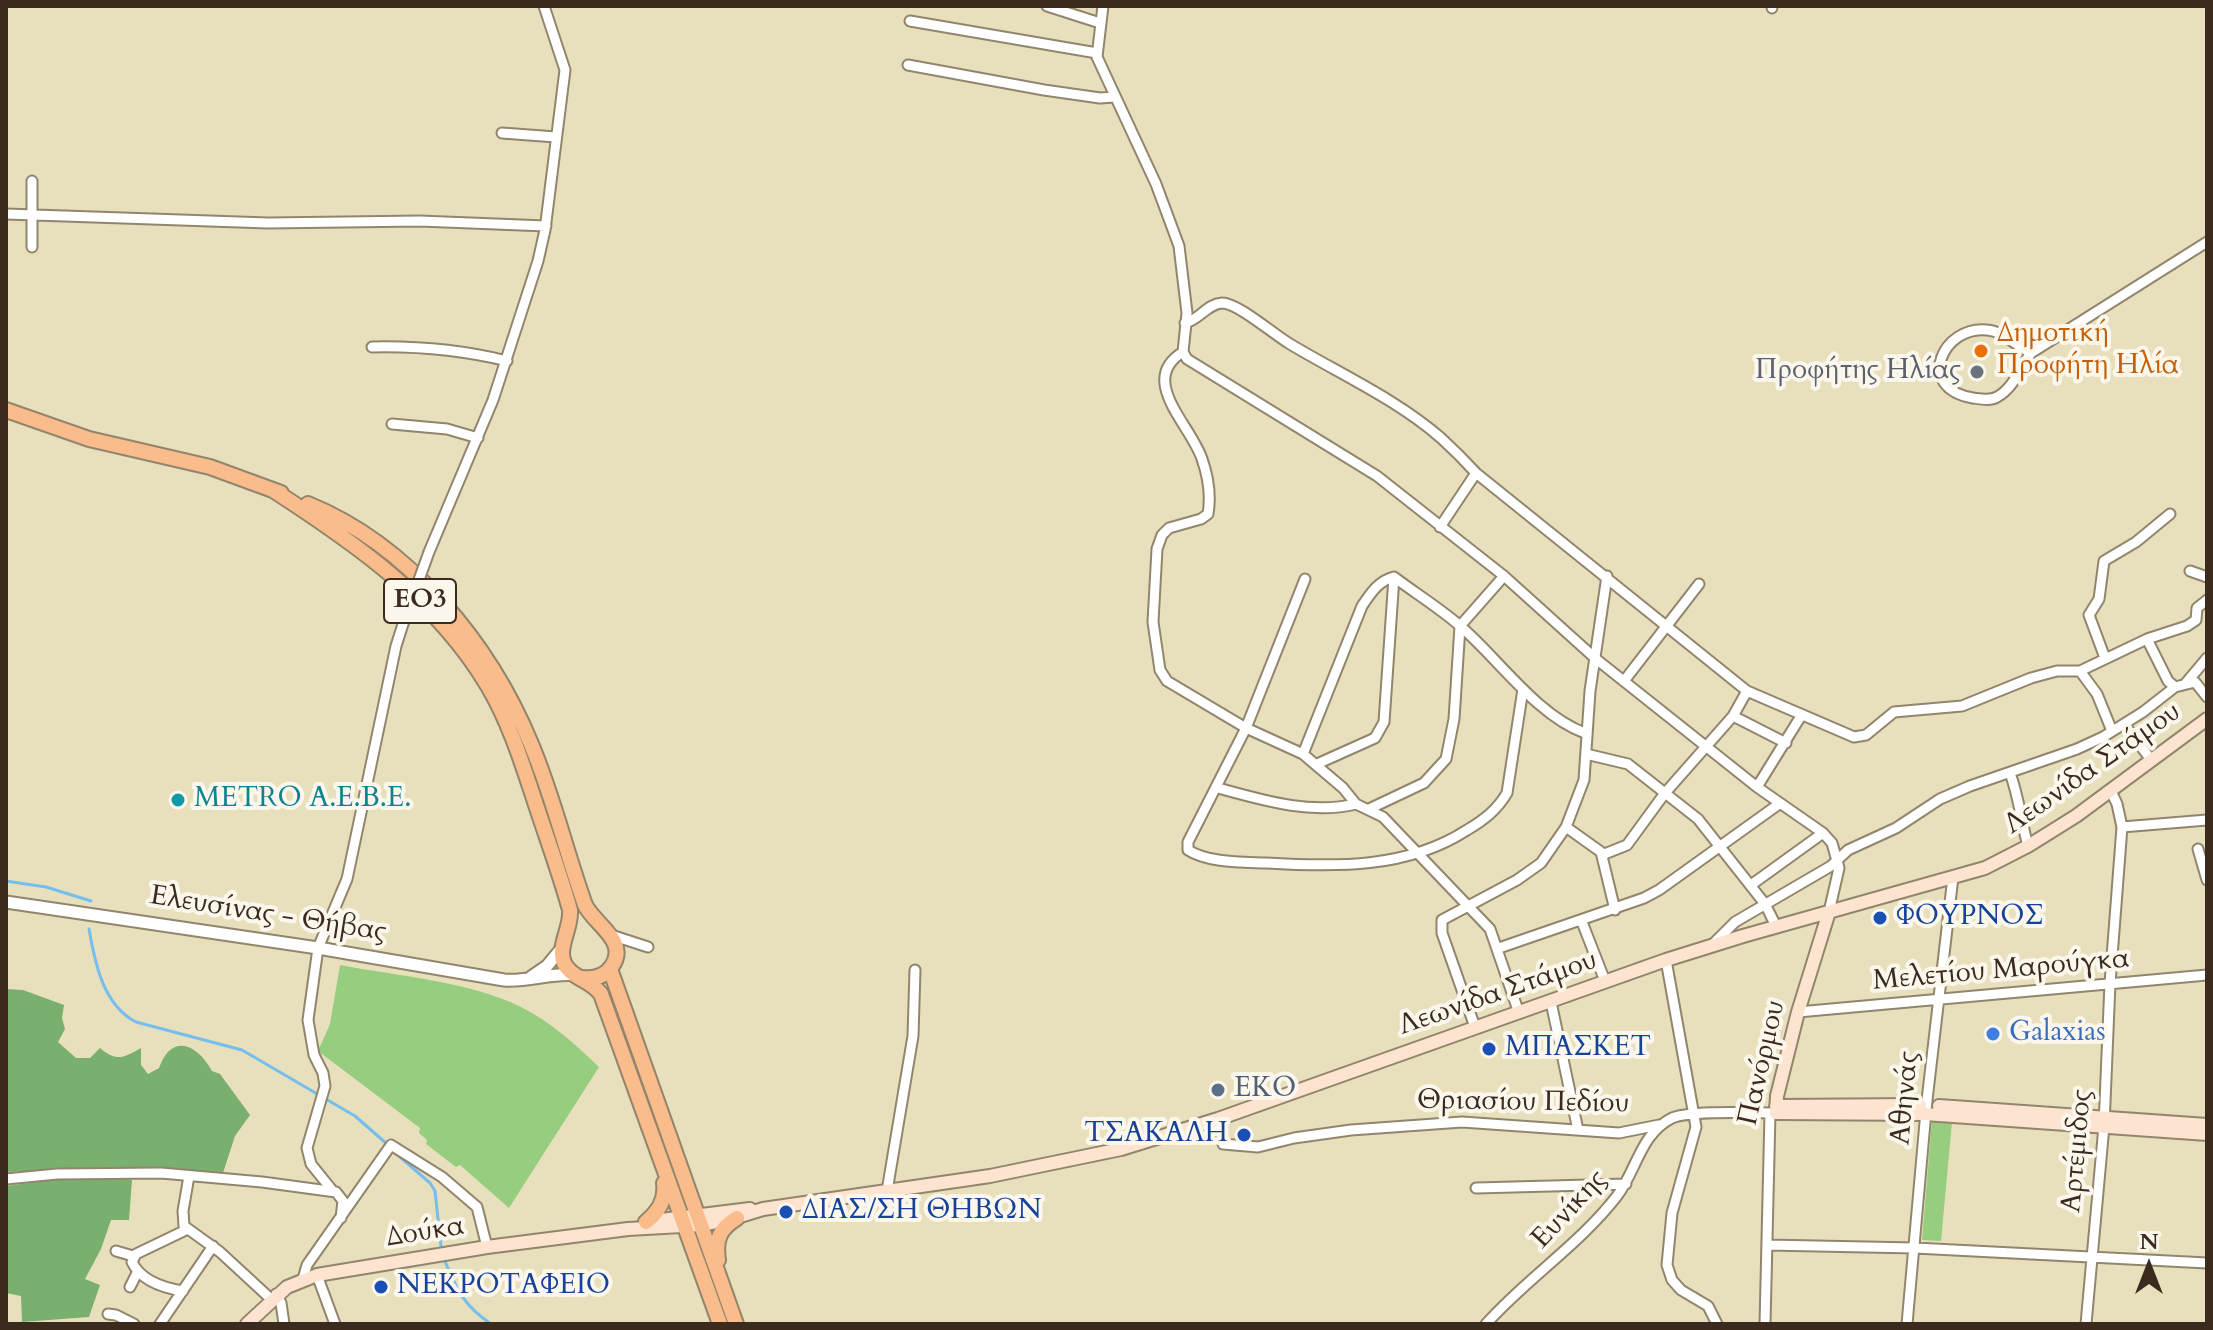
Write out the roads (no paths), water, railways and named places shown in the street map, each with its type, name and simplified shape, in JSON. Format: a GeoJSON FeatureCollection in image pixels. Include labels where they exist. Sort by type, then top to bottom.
{"type":"FeatureCollection","features":[{"type":"Feature","properties":{"kind":"main road","name":"ΕΟ3"},"geometry":{"type":"LineString","coordinates":[[6,410],[89,439],[219,469],[324,512],[375,542],[425,584],[468,635],[498,679],[531,743],[585,905],[616,949],[612,966],[720,1324]]}},
{"type":"Feature","properties":{"kind":"main road","name":"ΕΟ3"},"geometry":{"type":"LineString","coordinates":[[273,490],[328,526],[398,580],[445,628],[478,671],[502,713],[568,903],[571,920],[563,961],[601,994],[660,1159],[721,1284],[736,1324]]}},
{"type":"Feature","properties":{"kind":"main road","name":"Λεωνίδα Στάμου"},"geometry":{"type":"LineString","coordinates":[[690,1220],[737,1218],[763,1209],[990,1176],[1121,1149],[1218,1119],[1666,960],[1985,868],[2028,846],[2111,791],[2207,719]]}},
{"type":"Feature","properties":{"kind":"main road","name":"Πανόρμου"},"geometry":{"type":"LineString","coordinates":[[1774,1111],[1798,1012],[1829,912]]}},
{"type":"Feature","properties":{"kind":"main road"},"geometry":{"type":"LineString","coordinates":[[565,941],[583,925],[606,931]]}},
{"type":"Feature","properties":{"kind":"main road"},"geometry":{"type":"LineString","coordinates":[[580,977],[597,977],[612,966]]}},
{"type":"Feature","properties":{"kind":"main road"},"geometry":{"type":"LineString","coordinates":[[1774,1111],[1926,1110],[2104,1122],[2207,1125]]}},
{"type":"Feature","properties":{"kind":"main road"},"geometry":{"type":"LineString","coordinates":[[2104,1122],[2207,1134]]}},
{"type":"Feature","properties":{"kind":"main road","name":"ΕΟ3"},"geometry":{"type":"LineString","coordinates":[[646,1222],[661,1205],[665,1195],[660,1159]]}},
{"type":"Feature","properties":{"kind":"main road","name":"Λεωνίδα Στάμου"},"geometry":{"type":"LineString","coordinates":[[690,1220],[742,1208],[763,1209]]}},
{"type":"Feature","properties":{"kind":"main road","name":"ΕΟ3"},"geometry":{"type":"LineString","coordinates":[[721,1284],[717,1239],[723,1228],[737,1218]]}},
{"type":"Feature","properties":{"kind":"main road","name":"Δούκα"},"geometry":{"type":"LineString","coordinates":[[628,1229],[646,1222],[690,1220]]}},
{"type":"Feature","properties":{"kind":"main road","name":"Δούκα"},"geometry":{"type":"LineString","coordinates":[[247,1324],[274,1297],[303,1279],[317,1275],[487,1247],[690,1220]]}},
{"type":"Feature","properties":{"kind":"street"},"geometry":{"type":"LineString","coordinates":[[341,1218],[343,1201],[311,1164],[307,1153],[325,1086],[323,1073],[314,1055],[308,1020],[318,948],[347,879],[403,624],[507,361],[538,261],[546,226],[565,70],[544,6]]}},
{"type":"Feature","properties":{"kind":"street"},"geometry":{"type":"LineString","coordinates":[[1047,6],[1100,23]]}},
{"type":"Feature","properties":{"kind":"street"},"geometry":{"type":"LineString","coordinates":[[1103,6],[1097,53],[1114,97],[1156,184],[1179,246],[1186,291],[1183,352],[1196,367],[1377,476],[1504,576],[1596,659],[1779,804],[1823,833],[1832,843],[1839,868],[1829,912]]}},
{"type":"Feature","properties":{"kind":"street"},"geometry":{"type":"LineString","coordinates":[[910,21],[1097,53]]}},
{"type":"Feature","properties":{"kind":"street"},"geometry":{"type":"LineString","coordinates":[[908,65],[1044,90],[1114,97]]}},
{"type":"Feature","properties":{"kind":"street"},"geometry":{"type":"LineString","coordinates":[[502,133],[556,137]]}},
{"type":"Feature","properties":{"kind":"street"},"geometry":{"type":"LineString","coordinates":[[32,181],[32,247]]}},
{"type":"Feature","properties":{"kind":"street"},"geometry":{"type":"LineString","coordinates":[[6,214],[268,223],[420,221],[546,226]]}},
{"type":"Feature","properties":{"kind":"street"},"geometry":{"type":"LineString","coordinates":[[2031,353],[1992,330],[1965,332],[1946,348],[1940,375],[1945,387],[1960,395],[1992,399],[2007,390],[2031,353],[2207,242]]}},
{"type":"Feature","properties":{"kind":"street"},"geometry":{"type":"LineString","coordinates":[[1185,323],[1194,321],[1211,306],[1220,303],[1241,309],[1292,345],[1392,403],[1440,437],[1476,473],[1747,691],[1859,738],[1894,712],[1962,706],[2031,678],[2057,671],[2080,671],[2196,620],[2197,608],[2207,600]]}},
{"type":"Feature","properties":{"kind":"street"},"geometry":{"type":"LineString","coordinates":[[372,347],[463,351],[507,361]]}},
{"type":"Feature","properties":{"kind":"street"},"geometry":{"type":"LineString","coordinates":[[1183,352],[1168,365],[1164,378],[1167,393],[1202,457],[1210,504],[1208,514],[1201,519],[1169,528],[1162,535],[1157,549],[1153,622],[1160,670],[1167,681],[1246,728],[1303,754],[1356,804],[1383,817],[1490,929],[1519,1013]]}},
{"type":"Feature","properties":{"kind":"street"},"geometry":{"type":"LineString","coordinates":[[392,424],[447,429],[478,438]]}},
{"type":"Feature","properties":{"kind":"street"},"geometry":{"type":"LineString","coordinates":[[1440,527],[1476,473]]}},
{"type":"Feature","properties":{"kind":"street"},"geometry":{"type":"LineString","coordinates":[[2105,658],[2089,615],[2099,599],[2104,561],[2136,542],[2170,514]]}},
{"type":"Feature","properties":{"kind":"street"},"geometry":{"type":"LineString","coordinates":[[2190,571],[2207,577]]}},
{"type":"Feature","properties":{"kind":"street"},"geometry":{"type":"LineString","coordinates":[[1369,809],[1424,783],[1446,759],[1454,719],[1460,626],[1504,576]]}},
{"type":"Feature","properties":{"kind":"street"},"geometry":{"type":"LineString","coordinates":[[1475,1027],[1441,925],[1445,917],[1517,880],[1541,863],[1566,827],[1584,780],[1585,733],[1607,576]]}},
{"type":"Feature","properties":{"kind":"street"},"geometry":{"type":"LineString","coordinates":[[1303,754],[1362,606],[1374,588],[1394,577]]}},
{"type":"Feature","properties":{"kind":"street"},"geometry":{"type":"LineString","coordinates":[[1394,577],[1460,626],[1523,689],[1574,729],[1585,733]]}},
{"type":"Feature","properties":{"kind":"street"},"geometry":{"type":"LineString","coordinates":[[1317,764],[1375,738],[1381,732],[1394,577]]}},
{"type":"Feature","properties":{"kind":"street"},"geometry":{"type":"LineString","coordinates":[[1305,579],[1246,728],[1188,842],[1188,850],[1197,855],[1245,862],[1314,866],[1382,862],[1416,854],[1457,837],[1485,819],[1501,803],[1510,781],[1523,689]]}},
{"type":"Feature","properties":{"kind":"street"},"geometry":{"type":"LineString","coordinates":[[1624,681],[1699,584]]}},
{"type":"Feature","properties":{"kind":"street"},"geometry":{"type":"LineString","coordinates":[[2147,639],[2168,681],[2175,687]]}},
{"type":"Feature","properties":{"kind":"street"},"geometry":{"type":"LineString","coordinates":[[2186,683],[2207,658]]}},
{"type":"Feature","properties":{"kind":"street"},"geometry":{"type":"LineString","coordinates":[[2080,671],[2097,694],[2112,731]]}},
{"type":"Feature","properties":{"kind":"street"},"geometry":{"type":"LineString","coordinates":[[1711,946],[1735,922],[1831,866],[1848,850],[1896,828],[1940,799],[2077,749],[2124,724],[2175,687],[2195,682],[2207,697]]}},
{"type":"Feature","properties":{"kind":"street"},"geometry":{"type":"LineString","coordinates":[[1602,855],[1627,845],[1665,793],[1733,716],[1747,691]]}},
{"type":"Feature","properties":{"kind":"street"},"geometry":{"type":"LineString","coordinates":[[1733,716],[1786,743]]}},
{"type":"Feature","properties":{"kind":"street"},"geometry":{"type":"LineString","coordinates":[[1757,787],[1801,716]]}},
{"type":"Feature","properties":{"kind":"street"},"geometry":{"type":"LineString","coordinates":[[2124,724],[2152,761]]}},
{"type":"Feature","properties":{"kind":"street"},"geometry":{"type":"LineString","coordinates":[[1586,754],[1628,764],[1698,819],[1765,904],[1776,926]]}},
{"type":"Feature","properties":{"kind":"street"},"geometry":{"type":"LineString","coordinates":[[2010,773],[2020,802],[2021,821],[2028,846]]}},
{"type":"Feature","properties":{"kind":"street"},"geometry":{"type":"LineString","coordinates":[[1218,788],[1306,808],[1339,808],[1356,804]]}},
{"type":"Feature","properties":{"kind":"street","name":"Αρτέμιδος"},"geometry":{"type":"LineString","coordinates":[[2086,1324],[2104,1122],[2110,983],[2122,827],[2111,791]]}},
{"type":"Feature","properties":{"kind":"street"},"geometry":{"type":"LineString","coordinates":[[1499,948],[1582,922],[1659,890],[1779,804]]}},
{"type":"Feature","properties":{"kind":"street"},"geometry":{"type":"LineString","coordinates":[[2122,827],[2207,820]]}},
{"type":"Feature","properties":{"kind":"street"},"geometry":{"type":"LineString","coordinates":[[1566,827],[1597,848],[1602,855],[1615,910]]}},
{"type":"Feature","properties":{"kind":"street"},"geometry":{"type":"LineString","coordinates":[[1751,885],[1823,833]]}},
{"type":"Feature","properties":{"kind":"street"},"geometry":{"type":"LineString","coordinates":[[2198,849],[2207,880]]}},
{"type":"Feature","properties":{"kind":"street","name":"Αθηνάς"},"geometry":{"type":"LineString","coordinates":[[1907,1324],[1926,1110],[1953,877]]}},
{"type":"Feature","properties":{"kind":"street","name":"Ελευσίνας - Θήβας"},"geometry":{"type":"LineString","coordinates":[[6,902],[318,948],[495,979],[522,981],[560,974],[580,977]]}},
{"type":"Feature","properties":{"kind":"street"},"geometry":{"type":"LineString","coordinates":[[1582,922],[1605,981]]}},
{"type":"Feature","properties":{"kind":"street"},"geometry":{"type":"LineString","coordinates":[[606,931],[648,947],[631,951],[612,966]]}},
{"type":"Feature","properties":{"kind":"street"},"geometry":{"type":"LineString","coordinates":[[522,981],[547,966],[565,941]]}},
{"type":"Feature","properties":{"kind":"street"},"geometry":{"type":"LineString","coordinates":[[1666,960],[1696,1115],[1691,1151],[1672,1213],[1667,1265],[1672,1280],[1681,1290],[1708,1306],[1717,1324]]}},
{"type":"Feature","properties":{"kind":"street"},"geometry":{"type":"LineString","coordinates":[[887,1191],[913,1036],[915,970]]}},
{"type":"Feature","properties":{"kind":"street","name":"Μελετίου Μαρούγκα"},"geometry":{"type":"LineString","coordinates":[[1798,1012],[2207,975]]}},
{"type":"Feature","properties":{"kind":"street"},"geometry":{"type":"LineString","coordinates":[[1551,1002],[1578,1130]]}},
{"type":"Feature","properties":{"kind":"street"},"geometry":{"type":"LineString","coordinates":[[1659,1125],[1677,1116],[1774,1111]]}},
{"type":"Feature","properties":{"kind":"street","name":"Πανόρμου"},"geometry":{"type":"LineString","coordinates":[[1765,1324],[1774,1111]]}},
{"type":"Feature","properties":{"kind":"street","name":"Θριασίου Πεδίου"},"geometry":{"type":"LineString","coordinates":[[1218,1119],[1223,1144],[1245,1147],[1351,1130],[1462,1122],[1619,1133],[1659,1125]]}},
{"type":"Feature","properties":{"kind":"street","name":"Ευνίκης"},"geometry":{"type":"LineString","coordinates":[[1486,1324],[1589,1229],[1626,1184],[1641,1149],[1659,1125]]}},
{"type":"Feature","properties":{"kind":"street"},"geometry":{"type":"LineString","coordinates":[[303,1279],[307,1265],[391,1145],[442,1177],[477,1207],[487,1247]]}},
{"type":"Feature","properties":{"kind":"street"},"geometry":{"type":"LineString","coordinates":[[6,1179],[80,1173],[161,1173],[332,1190]]}},
{"type":"Feature","properties":{"kind":"street"},"geometry":{"type":"LineString","coordinates":[[189,1176],[182,1220],[188,1229],[281,1303],[284,1324]]}},
{"type":"Feature","properties":{"kind":"street"},"geometry":{"type":"LineString","coordinates":[[1476,1188],[1626,1184]]}},
{"type":"Feature","properties":{"kind":"street"},"geometry":{"type":"LineString","coordinates":[[116,1251],[133,1256],[188,1229]]}},
{"type":"Feature","properties":{"kind":"street"},"geometry":{"type":"LineString","coordinates":[[1767,1245],[1915,1248],[2207,1263]]}},
{"type":"Feature","properties":{"kind":"street"},"geometry":{"type":"LineString","coordinates":[[160,1324],[213,1246]]}},
{"type":"Feature","properties":{"kind":"street"},"geometry":{"type":"LineString","coordinates":[[133,1256],[133,1266],[154,1283],[183,1291]]}},
{"type":"Feature","properties":{"kind":"street"},"geometry":{"type":"LineString","coordinates":[[130,1287],[138,1271]]}},
{"type":"Feature","properties":{"kind":"street"},"geometry":{"type":"LineString","coordinates":[[317,1275],[335,1324]]}},
{"type":"Feature","properties":{"kind":"street"},"geometry":{"type":"LineString","coordinates":[[108,1314],[134,1324]]}},
{"type":"Feature","properties":{"kind":"waterway"},"geometry":{"type":"LineString","coordinates":[[6,881],[46,887],[91,901]]}},
{"type":"Feature","properties":{"kind":"waterway"},"geometry":{"type":"LineString","coordinates":[[89,929],[102,982],[125,1015],[136,1022],[242,1050],[355,1116],[387,1144]]}},
{"type":"Feature","properties":{"kind":"waterway"},"geometry":{"type":"LineString","coordinates":[[392,1150],[435,1191],[441,1246]]}},
{"type":"Feature","properties":{"kind":"waterway"},"geometry":{"type":"LineString","coordinates":[[444,1259],[462,1296],[491,1324]]}},
{"type":"Feature","properties":{"kind":"place","name":"Δημοτική Προφήτη Ηλία"},"geometry":{"type":"Point","coordinates":[1981,351]}},
{"type":"Feature","properties":{"kind":"place","name":"Προφήτης Ηλίας"},"geometry":{"type":"Point","coordinates":[1977,372]}},
{"type":"Feature","properties":{"kind":"place","name":"METRO Α.Ε.Β.Ε."},"geometry":{"type":"Point","coordinates":[178,800]}},
{"type":"Feature","properties":{"kind":"place","name":"ΦΟΥΡΝΟΣ"},"geometry":{"type":"Point","coordinates":[1880,918]}},
{"type":"Feature","properties":{"kind":"place","name":"Galaxias"},"geometry":{"type":"Point","coordinates":[1993,1034]}},
{"type":"Feature","properties":{"kind":"place","name":"ΜΠΑΣΚΕΤ"},"geometry":{"type":"Point","coordinates":[1489,1049]}},
{"type":"Feature","properties":{"kind":"place","name":"EKO"},"geometry":{"type":"Point","coordinates":[1218,1090]}},
{"type":"Feature","properties":{"kind":"place","name":"ΤΣΑΚΑΛΗ"},"geometry":{"type":"Point","coordinates":[1244,1135]}},
{"type":"Feature","properties":{"kind":"place","name":"ΔΙΑΣ/ΣΗ ΘΗΒΩΝ"},"geometry":{"type":"Point","coordinates":[786,1212]}},
{"type":"Feature","properties":{"kind":"place","name":"ΝΕΚΡΟΤΑΦΕΙΟ"},"geometry":{"type":"Point","coordinates":[381,1287]}}]}
